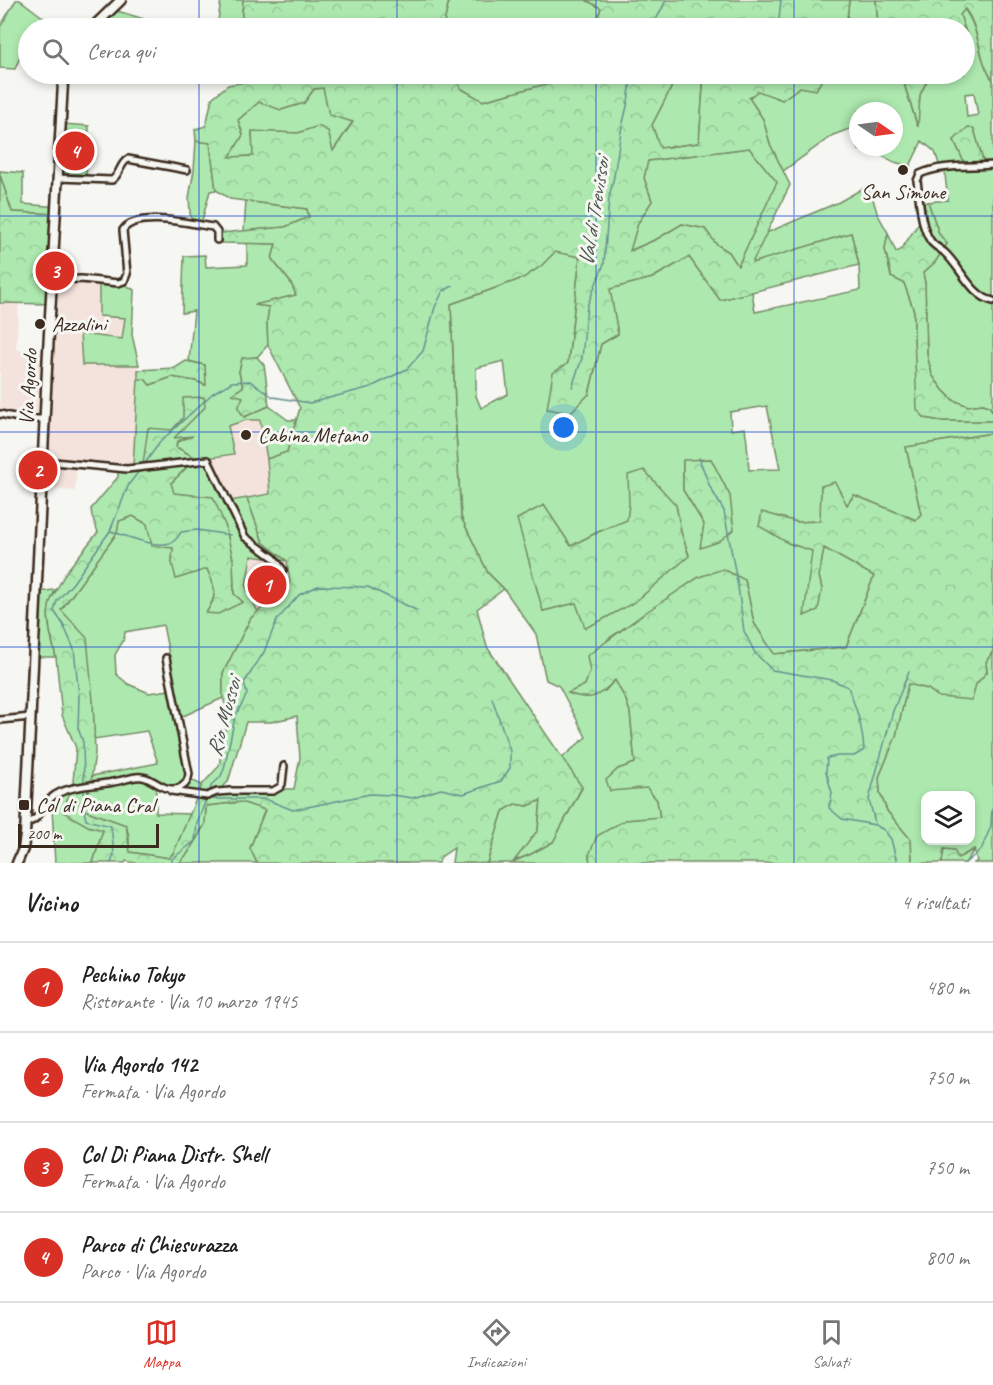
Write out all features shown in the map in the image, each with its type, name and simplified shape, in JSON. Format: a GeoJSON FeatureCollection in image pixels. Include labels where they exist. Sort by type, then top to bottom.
{"type":"FeatureCollection","features":[{"type":"Feature","properties":{"kind":"main road"},"geometry":{"type":"LineString","coordinates":[[102,18],[121,0]]}},
{"type":"Feature","properties":{"kind":"main road","name":"Via Agordo"},"geometry":{"type":"LineString","coordinates":[[16,863],[24,845],[26,823],[63,84]]}},
{"type":"Feature","properties":{"kind":"street"},"geometry":{"type":"LineString","coordinates":[[57,178],[112,180],[124,162],[130,159],[187,171]]}},
{"type":"Feature","properties":{"kind":"street"},"geometry":{"type":"LineString","coordinates":[[993,165],[925,172],[920,174],[917,181],[924,227],[930,240],[946,253],[978,293],[993,301]]}},
{"type":"Feature","properties":{"kind":"street"},"geometry":{"type":"LineString","coordinates":[[52,280],[81,279],[123,282],[127,274],[123,230],[126,225],[135,222],[165,219],[213,227],[217,232],[217,240]]}},
{"type":"Feature","properties":{"kind":"street"},"geometry":{"type":"LineString","coordinates":[[0,414],[23,419],[45,419]]}},
{"type":"Feature","properties":{"kind":"street"},"geometry":{"type":"LineString","coordinates":[[43,461],[127,469],[208,460],[245,537],[274,558],[283,570]]}},
{"type":"Feature","properties":{"kind":"street"},"geometry":{"type":"LineString","coordinates":[[166,658],[189,774],[185,784],[174,789],[166,789]]}},
{"type":"Feature","properties":{"kind":"street"},"geometry":{"type":"LineString","coordinates":[[0,720],[31,717]]}},
{"type":"Feature","properties":{"kind":"street"},"geometry":{"type":"LineString","coordinates":[[26,823],[37,818],[54,796],[84,787],[140,777],[147,778],[174,792],[208,795],[231,790],[276,790],[280,788],[283,781],[284,766]]}},
{"type":"Feature","properties":{"kind":"shaded area"},"geometry":{"type":"Polygon","coordinates":[[[53,281],[99,282],[125,318],[123,339],[82,364],[139,365],[133,466],[77,464],[75,491],[43,488],[46,417],[14,416],[0,412],[0,303],[19,303],[16,350],[49,351],[53,281]]]}},
{"type":"Feature","properties":{"kind":"shaded area"},"geometry":{"type":"Polygon","coordinates":[[[246,420],[260,420],[270,494],[231,501],[207,458],[234,453],[228,426],[246,420]]]}},
{"type":"Feature","properties":{"kind":"shaded area"},"geometry":{"type":"Polygon","coordinates":[[[251,556],[287,561],[290,583],[258,612],[246,587],[251,556]]]}},
{"type":"Feature","properties":{"kind":"green space"},"geometry":{"type":"Polygon","coordinates":[[[16,0],[20,0],[44,18],[18,18],[18,62],[15,69],[0,68],[0,27],[16,0]]]}},
{"type":"Feature","properties":{"kind":"green space"},"geometry":{"type":"Polygon","coordinates":[[[221,0],[243,0],[242,18],[218,18],[221,0]]]}},
{"type":"Feature","properties":{"kind":"green space"},"geometry":{"type":"Polygon","coordinates":[[[243,0],[449,0],[445,18],[242,18],[243,0]]]}},
{"type":"Feature","properties":{"kind":"green space"},"geometry":{"type":"Polygon","coordinates":[[[449,0],[586,0],[601,8],[598,18],[445,18],[449,0]]]}},
{"type":"Feature","properties":{"kind":"green space"},"geometry":{"type":"Polygon","coordinates":[[[586,0],[849,0],[847,18],[598,18],[601,8],[586,0]]]}},
{"type":"Feature","properties":{"kind":"green space"},"geometry":{"type":"Polygon","coordinates":[[[849,0],[876,0],[877,18],[847,18],[849,0]]]}},
{"type":"Feature","properties":{"kind":"green space"},"geometry":{"type":"Polygon","coordinates":[[[876,0],[993,0],[993,80],[984,63],[975,30],[975,18],[970,18],[965,9],[960,15],[961,18],[877,18],[876,0]]]}},
{"type":"Feature","properties":{"kind":"green space"},"geometry":{"type":"Polygon","coordinates":[[[964,9],[969,17],[961,18],[960,15],[964,9]]]}},
{"type":"Feature","properties":{"kind":"green space"},"geometry":{"type":"Polygon","coordinates":[[[114,10],[141,18],[106,18],[114,10]]]}},
{"type":"Feature","properties":{"kind":"green space"},"geometry":{"type":"Polygon","coordinates":[[[975,32],[984,63],[993,80],[993,412],[989,406],[983,404],[968,406],[953,400],[932,375],[927,355],[923,273],[935,262],[947,244],[939,234],[928,202],[948,200],[944,167],[940,167],[935,152],[922,141],[910,166],[882,156],[903,156],[903,102],[849,102],[849,129],[833,135],[783,171],[770,144],[763,119],[749,98],[758,90],[782,100],[808,84],[904,84],[917,125],[920,95],[925,84],[975,84],[975,32]],[[974,93],[965,94],[967,117],[978,115],[974,93]],[[974,129],[954,140],[964,162],[983,161],[974,129]]]}},
{"type":"Feature","properties":{"kind":"green space"},"geometry":{"type":"Polygon","coordinates":[[[459,84],[547,84],[482,101],[460,88],[459,84]]]}},
{"type":"Feature","properties":{"kind":"green space"},"geometry":{"type":"Polygon","coordinates":[[[459,84],[460,88],[483,101],[547,84],[672,84],[652,125],[660,148],[699,143],[703,84],[820,84],[816,90],[800,87],[782,100],[758,91],[749,98],[763,119],[770,144],[790,185],[752,263],[851,233],[859,265],[720,300],[689,257],[652,278],[610,289],[618,334],[601,344],[589,394],[570,413],[547,409],[553,373],[568,363],[580,257],[555,252],[541,266],[523,278],[451,304],[461,517],[488,573],[504,589],[477,609],[487,647],[582,787],[553,842],[514,861],[538,830],[541,800],[528,806],[515,804],[503,811],[487,863],[452,863],[454,848],[442,856],[438,863],[257,863],[250,848],[265,810],[241,802],[206,806],[205,824],[188,853],[179,863],[126,861],[125,863],[93,863],[103,830],[88,826],[63,812],[73,782],[76,748],[62,715],[56,657],[48,614],[50,602],[66,572],[98,532],[91,509],[118,477],[118,466],[143,464],[148,428],[172,430],[183,418],[183,398],[204,397],[205,407],[174,438],[193,436],[177,441],[176,447],[196,458],[171,483],[174,493],[213,497],[225,525],[233,559],[234,594],[243,602],[218,614],[206,613],[214,597],[207,569],[176,579],[172,563],[173,548],[152,546],[147,524],[133,516],[119,521],[117,533],[61,610],[87,638],[95,753],[84,810],[126,825],[130,852],[169,858],[174,852],[202,785],[219,766],[224,734],[230,717],[223,698],[223,673],[251,618],[290,583],[287,561],[263,542],[247,498],[270,494],[267,459],[287,452],[300,408],[268,345],[269,307],[254,305],[296,295],[291,283],[272,259],[276,244],[221,243],[221,233],[285,227],[309,217],[307,209],[230,199],[216,190],[210,143],[196,141],[195,129],[206,126],[212,98],[228,85],[459,84]],[[323,88],[314,89],[304,103],[281,110],[259,102],[238,120],[243,135],[230,157],[253,156],[252,131],[298,133],[318,126],[328,131],[333,151],[353,122],[329,115],[323,88]],[[749,148],[648,161],[644,178],[652,201],[638,223],[630,251],[682,224],[705,229],[716,244],[729,252],[738,266],[777,182],[749,148]],[[297,716],[271,722],[246,722],[228,782],[220,789],[294,789],[300,758],[297,716]]]}},
{"type":"Feature","properties":{"kind":"green space"},"geometry":{"type":"Polygon","coordinates":[[[672,84],[703,84],[699,143],[660,148],[652,125],[672,84]]]}},
{"type":"Feature","properties":{"kind":"green space"},"geometry":{"type":"Polygon","coordinates":[[[904,84],[925,84],[920,95],[918,127],[904,84]]]}},
{"type":"Feature","properties":{"kind":"green space"},"geometry":{"type":"Polygon","coordinates":[[[323,88],[353,121],[333,151],[318,127],[298,133],[252,132],[254,156],[229,157],[243,135],[238,120],[260,101],[281,110],[304,103],[314,89],[323,88]]]}},
{"type":"Feature","properties":{"kind":"green space"},"geometry":{"type":"Polygon","coordinates":[[[63,124],[89,126],[86,178],[60,177],[63,124]]]}},
{"type":"Feature","properties":{"kind":"green space"},"geometry":{"type":"Polygon","coordinates":[[[968,127],[974,129],[983,161],[975,164],[964,162],[954,140],[968,127]]]}},
{"type":"Feature","properties":{"kind":"green space"},"geometry":{"type":"Polygon","coordinates":[[[196,141],[210,142],[216,190],[210,191],[201,224],[191,223],[189,198],[196,141]]]}},
{"type":"Feature","properties":{"kind":"green space"},"geometry":{"type":"Polygon","coordinates":[[[749,148],[778,182],[738,266],[729,252],[716,244],[705,229],[682,224],[657,239],[629,251],[638,223],[652,201],[644,178],[647,161],[749,148]]]}},
{"type":"Feature","properties":{"kind":"green space"},"geometry":{"type":"Polygon","coordinates":[[[0,171],[23,173],[23,204],[58,207],[58,214],[12,212],[0,171]]]}},
{"type":"Feature","properties":{"kind":"green space"},"geometry":{"type":"Polygon","coordinates":[[[0,175],[12,212],[58,214],[51,304],[0,303],[0,175]]]}},
{"type":"Feature","properties":{"kind":"green space"},"geometry":{"type":"Polygon","coordinates":[[[867,186],[877,213],[888,233],[885,249],[891,277],[904,283],[914,311],[918,410],[925,418],[941,421],[993,421],[993,433],[906,447],[921,514],[916,520],[854,495],[847,505],[821,486],[821,521],[797,522],[762,513],[788,543],[812,550],[822,589],[819,576],[824,548],[874,576],[846,647],[774,654],[754,623],[745,580],[699,577],[608,639],[585,685],[569,693],[605,691],[615,680],[630,712],[635,763],[618,769],[647,788],[657,800],[660,818],[625,820],[589,855],[590,863],[487,863],[503,811],[515,804],[528,806],[541,800],[538,830],[515,861],[553,842],[582,788],[562,758],[586,737],[559,686],[546,680],[536,634],[504,589],[488,573],[461,517],[451,304],[523,278],[541,266],[555,251],[580,257],[568,363],[589,394],[601,344],[618,334],[609,289],[652,278],[689,257],[720,300],[752,292],[755,312],[860,290],[859,265],[851,233],[751,264],[766,233],[839,202],[867,186]],[[504,361],[476,368],[476,396],[481,408],[508,394],[504,361]],[[767,406],[730,412],[731,430],[745,428],[749,470],[780,469],[767,406]],[[711,459],[683,461],[683,490],[704,524],[701,548],[730,496],[711,459]],[[629,505],[628,520],[571,546],[544,506],[543,611],[576,602],[635,602],[689,555],[681,532],[676,505],[629,505]]]}},
{"type":"Feature","properties":{"kind":"green space"},"geometry":{"type":"Polygon","coordinates":[[[246,201],[307,209],[309,217],[285,227],[244,231],[246,201]]]}},
{"type":"Feature","properties":{"kind":"green space"},"geometry":{"type":"Polygon","coordinates":[[[928,202],[939,234],[947,244],[935,262],[923,273],[927,355],[932,375],[953,400],[968,406],[983,404],[989,406],[993,412],[993,421],[941,421],[925,418],[917,410],[914,311],[904,283],[891,277],[885,249],[888,233],[896,252],[901,250],[924,215],[922,203],[928,202]]]}},
{"type":"Feature","properties":{"kind":"green space"},"geometry":{"type":"Polygon","coordinates":[[[247,243],[276,244],[272,259],[291,283],[296,295],[257,305],[269,307],[268,345],[257,357],[242,359],[239,372],[243,387],[244,417],[269,406],[288,420],[297,420],[287,452],[267,459],[260,420],[246,420],[228,426],[234,454],[207,458],[230,501],[247,498],[263,542],[287,561],[251,556],[246,587],[258,612],[251,618],[223,673],[223,698],[181,717],[191,780],[202,785],[197,796],[156,786],[156,813],[190,814],[174,852],[169,858],[129,852],[126,825],[84,810],[92,776],[158,763],[147,731],[94,739],[93,701],[61,610],[117,533],[119,521],[133,516],[147,524],[173,548],[172,563],[207,569],[214,596],[206,613],[243,602],[234,594],[233,559],[225,525],[173,493],[171,483],[196,458],[176,447],[177,442],[189,437],[173,438],[205,407],[183,418],[143,464],[133,466],[138,379],[145,378],[150,385],[172,377],[205,385],[205,365],[189,361],[194,311],[182,313],[184,256],[205,255],[206,267],[247,265],[247,243]],[[163,625],[125,632],[124,639],[115,655],[116,674],[128,684],[149,693],[176,689],[163,625]]]}},
{"type":"Feature","properties":{"kind":"green space"},"geometry":{"type":"Polygon","coordinates":[[[99,282],[126,285],[134,290],[132,335],[139,365],[82,365],[80,334],[122,339],[125,318],[99,316],[99,282]]]}},
{"type":"Feature","properties":{"kind":"green space"},"geometry":{"type":"Polygon","coordinates":[[[257,357],[264,365],[269,406],[244,417],[238,408],[243,397],[232,394],[243,387],[239,372],[242,358],[257,357]]]}},
{"type":"Feature","properties":{"kind":"green space"},"geometry":{"type":"Polygon","coordinates":[[[186,361],[205,365],[206,385],[172,377],[150,385],[145,379],[138,379],[138,370],[175,368],[186,361]]]}},
{"type":"Feature","properties":{"kind":"green space"},"geometry":{"type":"Polygon","coordinates":[[[993,433],[993,651],[986,662],[987,672],[976,684],[972,700],[939,697],[928,689],[908,684],[896,736],[879,777],[880,793],[887,811],[911,840],[912,863],[590,863],[589,855],[597,836],[625,820],[660,817],[657,800],[647,788],[610,791],[606,780],[618,769],[635,763],[630,712],[615,680],[594,696],[583,697],[568,693],[585,685],[590,671],[587,656],[642,615],[699,577],[723,569],[745,580],[754,623],[774,654],[846,647],[874,576],[824,548],[819,576],[822,589],[818,610],[804,616],[812,551],[788,543],[759,526],[762,512],[797,522],[820,521],[821,486],[835,482],[847,505],[854,495],[916,520],[921,514],[906,447],[993,433]]]}},
{"type":"Feature","properties":{"kind":"green space"},"geometry":{"type":"Polygon","coordinates":[[[711,459],[730,496],[734,530],[718,542],[700,548],[704,524],[683,490],[683,460],[711,459]]]}},
{"type":"Feature","properties":{"kind":"green space"},"geometry":{"type":"Polygon","coordinates":[[[644,470],[676,505],[681,532],[689,556],[635,602],[585,628],[576,603],[543,611],[517,519],[544,505],[571,546],[627,520],[628,475],[644,470]]]}},
{"type":"Feature","properties":{"kind":"green space"},"geometry":{"type":"Polygon","coordinates":[[[55,590],[48,615],[56,657],[36,657],[38,592],[55,590]]]}},
{"type":"Feature","properties":{"kind":"green space"},"geometry":{"type":"Polygon","coordinates":[[[993,651],[993,863],[974,863],[977,861],[974,849],[958,858],[944,849],[942,863],[912,863],[911,840],[887,811],[880,793],[879,777],[896,736],[908,683],[928,689],[939,697],[976,684],[987,672],[986,662],[993,651]]]}},
{"type":"Feature","properties":{"kind":"green space"},"geometry":{"type":"Polygon","coordinates":[[[71,787],[88,826],[103,830],[93,863],[55,863],[52,808],[47,800],[71,787]]]}},
{"type":"Feature","properties":{"kind":"green space"},"geometry":{"type":"Polygon","coordinates":[[[241,802],[265,810],[250,848],[257,863],[179,863],[188,853],[205,824],[206,806],[241,802]]]}},
{"type":"Feature","properties":{"kind":"green space"},"geometry":{"type":"Polygon","coordinates":[[[944,849],[954,850],[958,858],[975,849],[965,863],[942,863],[944,849]]]}},
{"type":"Feature","properties":{"kind":"waterway","name":"Val di Trevissoi"},"geometry":{"type":"LineString","coordinates":[[657,18],[666,0]]}},
{"type":"Feature","properties":{"kind":"waterway"},"geometry":{"type":"LineString","coordinates":[[779,18],[781,0]]}},
{"type":"Feature","properties":{"kind":"waterway","name":"Val di Trevissoi"},"geometry":{"type":"LineString","coordinates":[[572,387],[582,358],[587,306],[604,264],[609,198],[631,84]]}},
{"type":"Feature","properties":{"kind":"waterway"},"geometry":{"type":"LineString","coordinates":[[143,466],[160,442],[213,393],[232,382],[250,381],[273,397],[310,403],[371,387],[407,369],[423,351],[435,307],[443,291],[453,286]]}},
{"type":"Feature","properties":{"kind":"waterway"},"geometry":{"type":"LineString","coordinates":[[699,458],[710,487],[724,511],[744,631],[755,653],[772,670],[832,680],[848,687],[851,695],[860,725],[864,750],[854,756],[827,758],[826,772],[832,793],[829,808],[842,819],[875,825],[884,830],[891,839],[897,863]]}},
{"type":"Feature","properties":{"kind":"waterway"},"geometry":{"type":"LineString","coordinates":[[84,784],[83,742],[78,728],[79,696],[74,649],[63,624],[54,611],[57,601],[73,583],[110,531],[129,484],[140,470]]}},
{"type":"Feature","properties":{"kind":"waterway"},"geometry":{"type":"LineString","coordinates":[[110,531],[143,542],[161,544],[175,540],[181,532],[197,530],[230,535]]}},
{"type":"Feature","properties":{"kind":"waterway","name":"Rio Mussoi"},"geometry":{"type":"LineString","coordinates":[[209,793],[212,784],[220,778],[224,769],[235,717],[247,694],[244,683],[264,652],[277,620],[299,595],[318,586],[368,587],[418,611]]}},
{"type":"Feature","properties":{"kind":"waterway"},"geometry":{"type":"LineString","coordinates":[[875,823],[869,799],[893,711],[909,672]]}},
{"type":"Feature","properties":{"kind":"waterway"},"geometry":{"type":"LineString","coordinates":[[206,799],[265,799],[293,810],[370,794],[413,798],[441,789],[463,794],[501,781],[510,768],[510,751],[492,698]]}},
{"type":"Feature","properties":{"kind":"waterway"},"geometry":{"type":"LineString","coordinates":[[84,789],[86,820],[111,826],[114,854],[111,863]]}},
{"type":"Feature","properties":{"kind":"waterway","name":"Rio Mussoi"},"geometry":{"type":"LineString","coordinates":[[172,863],[172,859],[195,841],[197,823],[207,797]]}},
{"type":"Feature","properties":{"kind":"waterway"},"geometry":{"type":"LineString","coordinates":[[965,863],[981,850],[991,826],[992,809]]}},
{"type":"Feature","properties":{"kind":"place","name":"Parco di Chiesurazza"},"geometry":{"type":"Point","coordinates":[75,151]}},
{"type":"Feature","properties":{"kind":"place","name":"San Simone"},"geometry":{"type":"Point","coordinates":[903,170]}},
{"type":"Feature","properties":{"kind":"place","name":"Col Di Piana Distr. Shell"},"geometry":{"type":"Point","coordinates":[55,271]}},
{"type":"Feature","properties":{"kind":"place","name":"Azzalini"},"geometry":{"type":"Point","coordinates":[40,324]}},
{"type":"Feature","properties":{"kind":"place","name":"Cabina Metano"},"geometry":{"type":"Point","coordinates":[246,435]}},
{"type":"Feature","properties":{"kind":"place","name":"Via Agordo 142"},"geometry":{"type":"Point","coordinates":[38,470]}},
{"type":"Feature","properties":{"kind":"place","name":"Pechino Tokyo"},"geometry":{"type":"Point","coordinates":[267,585]}},
{"type":"Feature","properties":{"kind":"place","name":"Col di Piana Cral"},"geometry":{"type":"Point","coordinates":[24,805]}}]}
